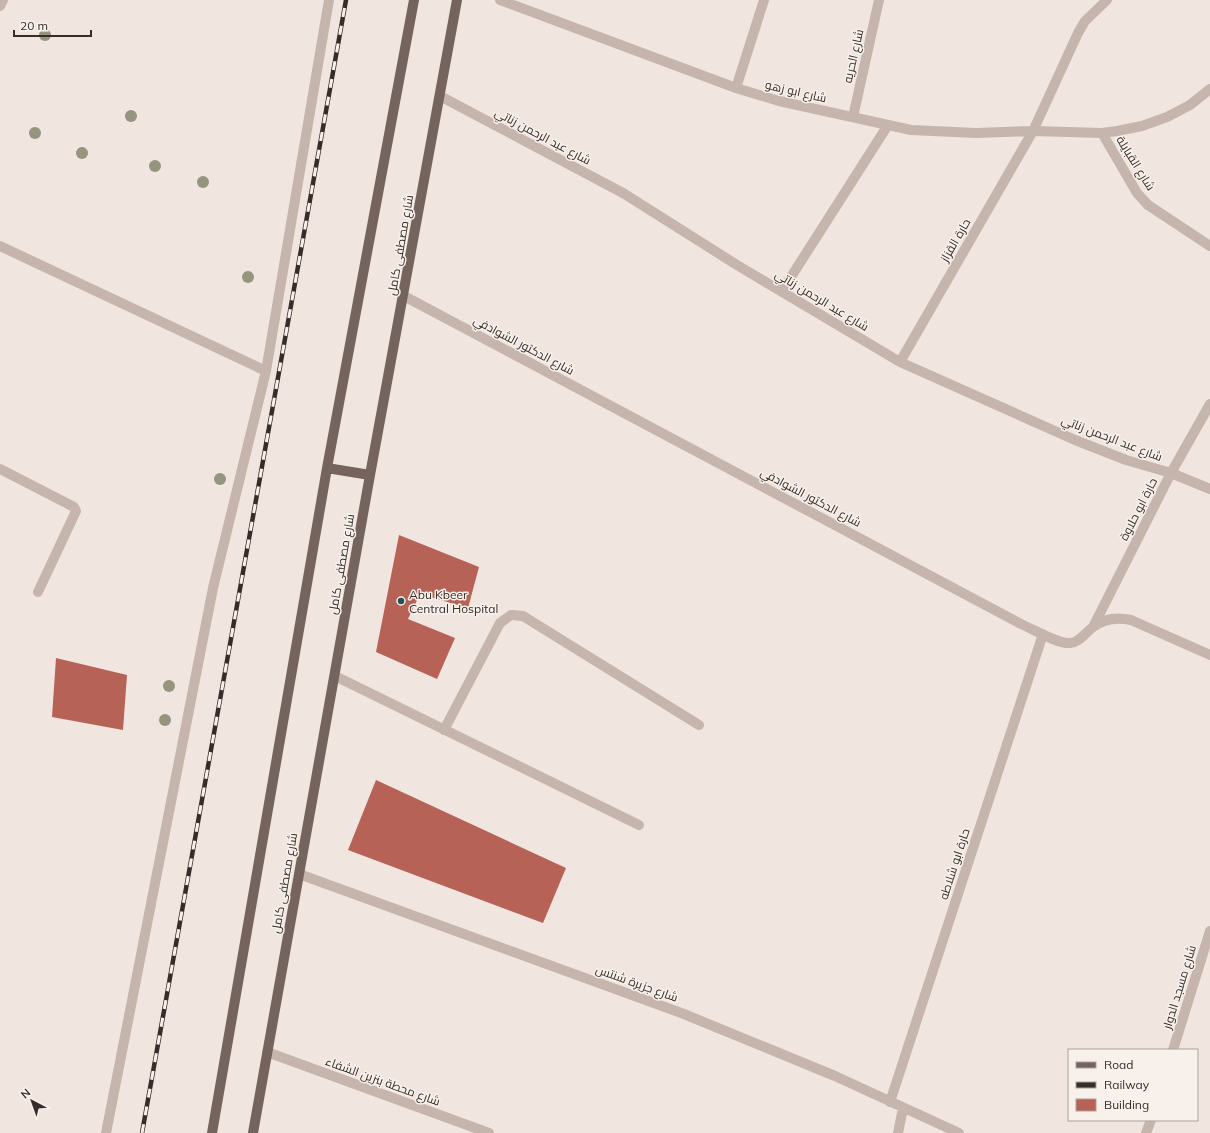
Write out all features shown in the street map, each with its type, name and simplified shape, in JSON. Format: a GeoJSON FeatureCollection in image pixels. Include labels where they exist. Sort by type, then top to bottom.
{"type":"FeatureCollection","features":[{"type":"Feature","properties":{"kind":"main road"},"geometry":{"type":"LineString","coordinates":[[212,1133],[327,468],[414,0]]}},
{"type":"Feature","properties":{"kind":"main road","name":"شارع مصطفى كامل"},"geometry":{"type":"LineString","coordinates":[[253,1133],[370,475],[457,0]]}},
{"type":"Feature","properties":{"kind":"main road"},"geometry":{"type":"LineString","coordinates":[[327,468],[370,475]]}},
{"type":"Feature","properties":{"kind":"street"},"geometry":{"type":"LineString","coordinates":[[0,6],[3,0]]}},
{"type":"Feature","properties":{"kind":"street"},"geometry":{"type":"LineString","coordinates":[[106,1133],[212,588],[266,371],[330,0]]}},
{"type":"Feature","properties":{"kind":"street","name":"شارع ابو زهو"},"geometry":{"type":"LineString","coordinates":[[500,0],[736,88],[779,101],[888,125],[943,132],[976,133],[1033,131],[1102,133],[1142,126],[1167,117],[1190,105],[1210,89]]}},
{"type":"Feature","properties":{"kind":"street"},"geometry":{"type":"LineString","coordinates":[[736,88],[764,0]]}},
{"type":"Feature","properties":{"kind":"street","name":"شارع الحريه"},"geometry":{"type":"LineString","coordinates":[[853,117],[879,0]]}},
{"type":"Feature","properties":{"kind":"street","name":"حارة القزاز"},"geometry":{"type":"LineString","coordinates":[[900,362],[1033,131],[1078,33],[1086,21],[1107,0]]}},
{"type":"Feature","properties":{"kind":"street","name":"شارع عبد الرحمن زناتي"},"geometry":{"type":"LineString","coordinates":[[440,96],[623,193],[782,292],[900,362],[1075,440],[1126,460],[1171,474],[1210,489]]}},
{"type":"Feature","properties":{"kind":"street"},"geometry":{"type":"LineString","coordinates":[[782,292],[888,125]]}},
{"type":"Feature","properties":{"kind":"street","name":"شارع القبايلة"},"geometry":{"type":"LineString","coordinates":[[1102,133],[1137,193],[1148,205],[1210,246]]}},
{"type":"Feature","properties":{"kind":"street"},"geometry":{"type":"LineString","coordinates":[[0,246],[266,371]]}},
{"type":"Feature","properties":{"kind":"street","name":"شارع الدكتور الشوادفي"},"geometry":{"type":"LineString","coordinates":[[404,296],[1020,624],[1062,642],[1069,643],[1082,638],[1093,627],[1106,620],[1118,618],[1131,620],[1210,655]]}},
{"type":"Feature","properties":{"kind":"street","name":"حارة ابو حلاوة"},"geometry":{"type":"LineString","coordinates":[[1093,627],[1171,474],[1210,404]]}},
{"type":"Feature","properties":{"kind":"street"},"geometry":{"type":"LineString","coordinates":[[0,469],[74,507],[76,511],[38,592]]}},
{"type":"Feature","properties":{"kind":"street"},"geometry":{"type":"LineString","coordinates":[[444,730],[500,623],[511,615],[523,616],[698,725]]}},
{"type":"Feature","properties":{"kind":"street","name":"حارة ابو شلاطه"},"geometry":{"type":"LineString","coordinates":[[890,1102],[1043,634]]}},
{"type":"Feature","properties":{"kind":"street"},"geometry":{"type":"LineString","coordinates":[[334,676],[639,825]]}},
{"type":"Feature","properties":{"kind":"street","name":"شارع جزيرة شنتس"},"geometry":{"type":"LineString","coordinates":[[299,874],[684,1014],[767,1046],[959,1133]]}},
{"type":"Feature","properties":{"kind":"street","name":"شارع مسجد الدوار"},"geometry":{"type":"LineString","coordinates":[[1173,1049],[1210,931]]}},
{"type":"Feature","properties":{"kind":"street","name":"شارع محطة بنزين الشفاء"},"geometry":{"type":"LineString","coordinates":[[268,1052],[489,1133]]}},
{"type":"Feature","properties":{"kind":"street"},"geometry":{"type":"LineString","coordinates":[[898,1133],[903,1108]]}},
{"type":"Feature","properties":{"kind":"street"},"geometry":{"type":"LineString","coordinates":[[1146,1133],[1150,1121]]}},
{"type":"Feature","properties":{"kind":"building","name":"Abu Kbeer Central Hospital"},"geometry":{"type":"Polygon","coordinates":[[[399,535],[479,567],[468,608],[420,594],[408,619],[455,638],[437,679],[376,652],[399,535]]]}},
{"type":"Feature","properties":{"kind":"building"},"geometry":{"type":"Polygon","coordinates":[[[56,658],[127,675],[123,730],[52,717],[56,658]]]}},
{"type":"Feature","properties":{"kind":"building"},"geometry":{"type":"Polygon","coordinates":[[[376,780],[566,868],[543,923],[348,850],[376,780]]]}},
{"type":"Feature","properties":{"kind":"railway"},"geometry":{"type":"LineString","coordinates":[[142,1133],[346,0]]}},
{"type":"Feature","properties":{"kind":"place","name":"Abu Kbeer Central Hospital"},"geometry":{"type":"Point","coordinates":[401,601]}}]}
